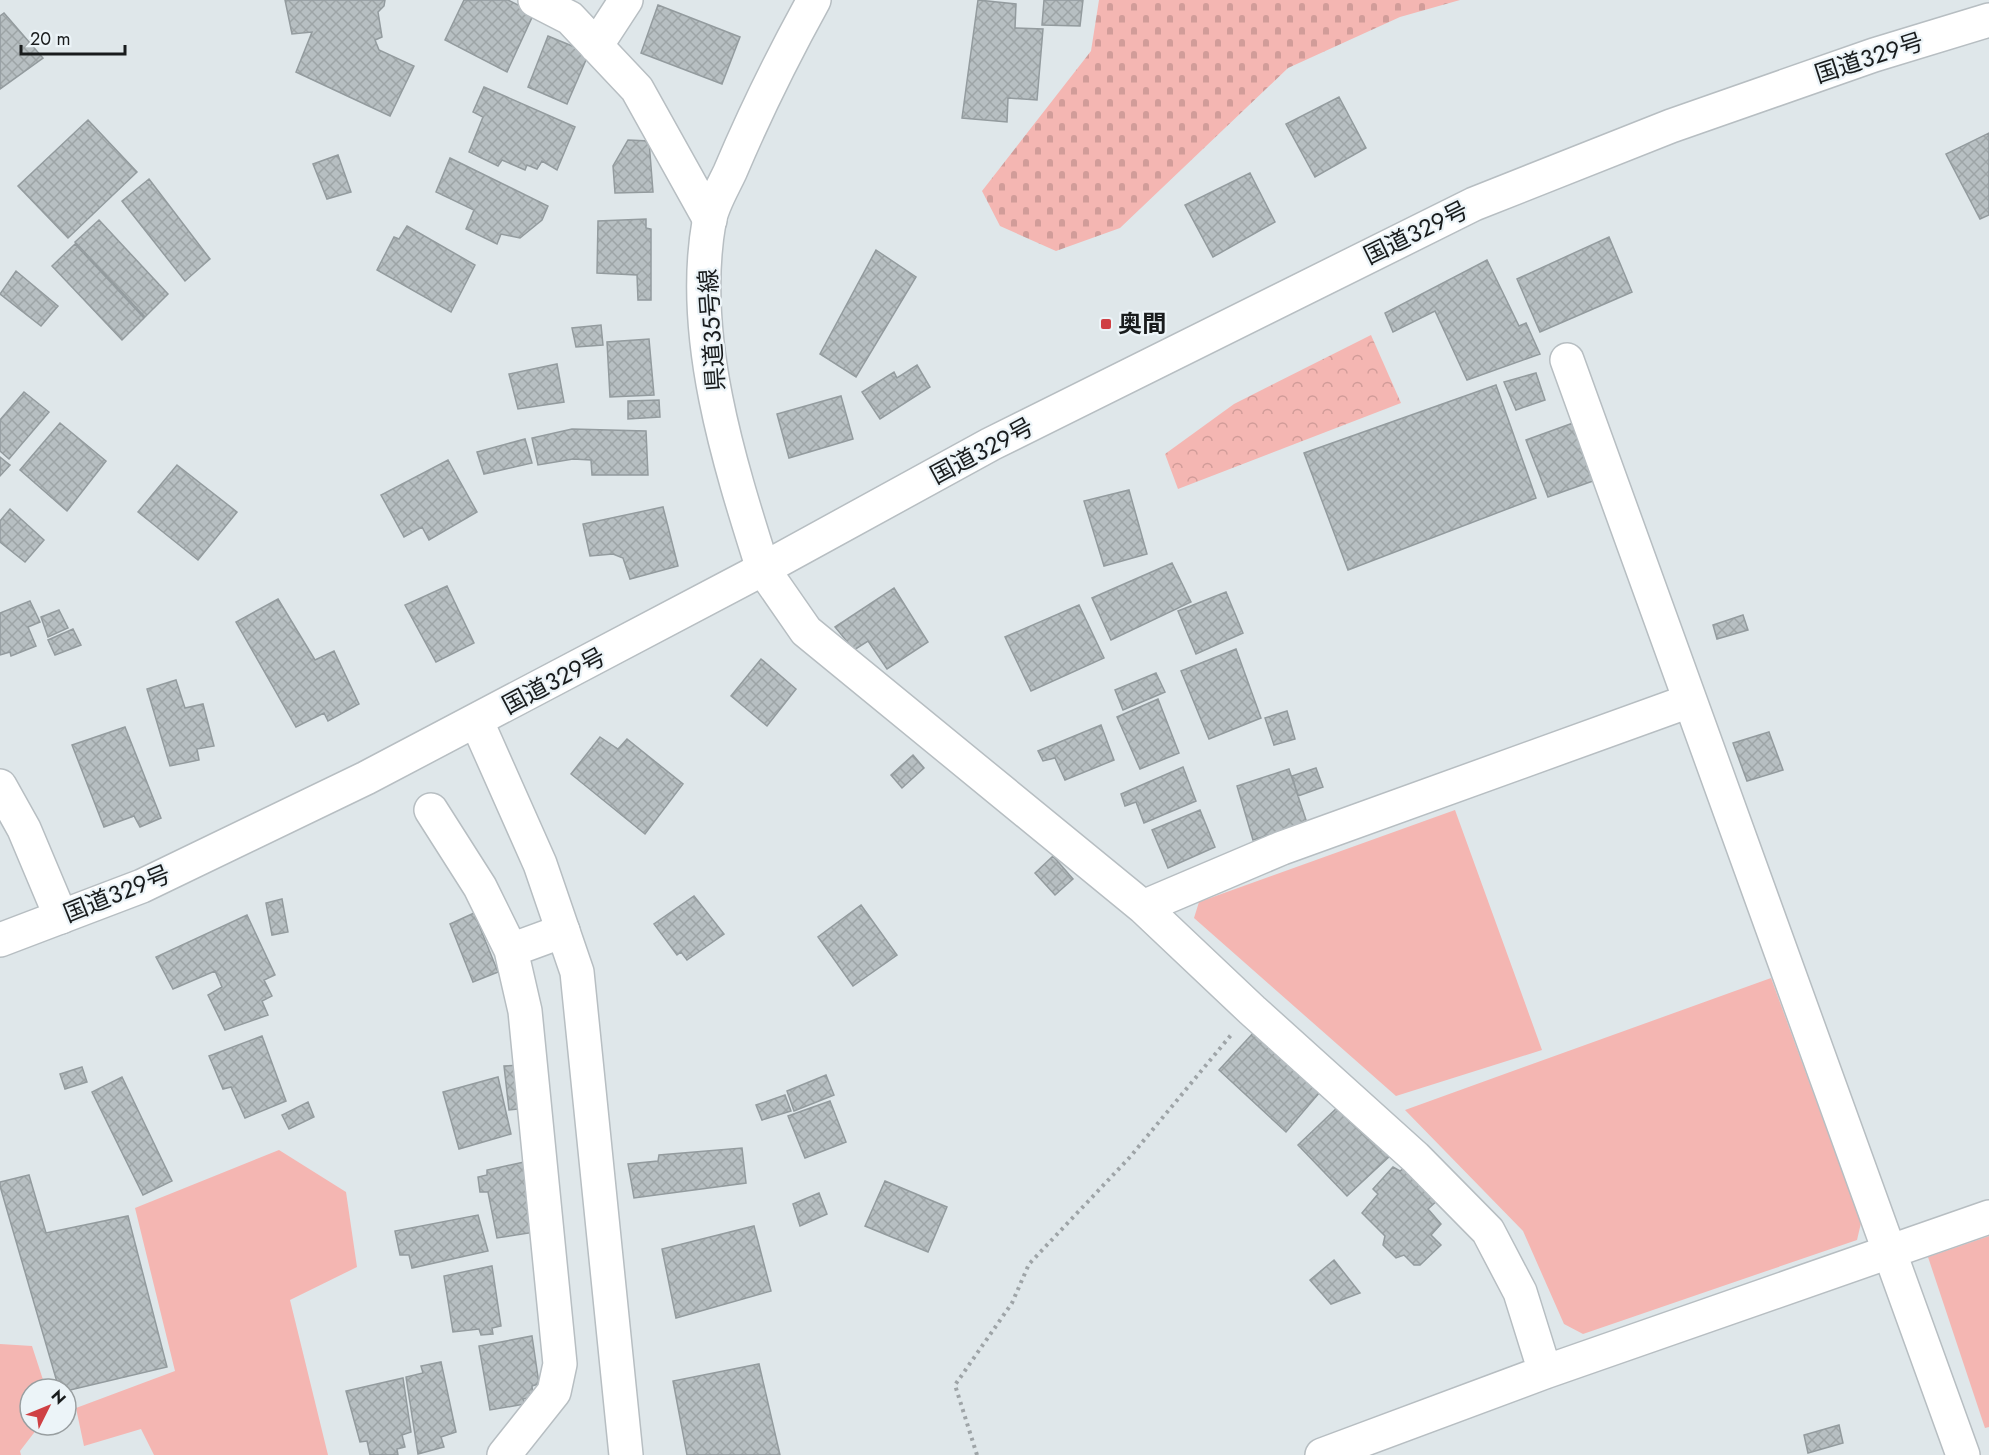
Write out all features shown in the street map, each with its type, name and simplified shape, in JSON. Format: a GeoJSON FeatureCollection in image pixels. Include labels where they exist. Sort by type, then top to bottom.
{"type":"FeatureCollection","features":[{"type":"Feature","properties":{"kind":"main road"},"geometry":{"type":"LineString","coordinates":[[535,0],[570,18],[637,89],[710,220]]}},
{"type":"Feature","properties":{"kind":"main road"},"geometry":{"type":"LineString","coordinates":[[596,46],[626,0]]}},
{"type":"Feature","properties":{"kind":"main road","name":"県道35号線"},"geometry":{"type":"LineString","coordinates":[[814,0],[776,69],[710,220],[704,290],[712,375],[733,471],[763,569],[806,631],[1143,907],[1252,1010],[1415,1157],[1488,1231],[1520,1292],[1545,1372]]}},
{"type":"Feature","properties":{"kind":"main road","name":"国道329号"},"geometry":{"type":"LineString","coordinates":[[0,940],[159,879],[477,722],[991,444],[1474,204],[1671,126],[1874,55],[1989,20]]}},
{"type":"Feature","properties":{"kind":"main road"},"geometry":{"type":"LineString","coordinates":[[1566,360],[1888,1254],[1963,1455]]}},
{"type":"Feature","properties":{"kind":"main road"},"geometry":{"type":"LineString","coordinates":[[1143,907],[1282,848],[1689,701]]}},
{"type":"Feature","properties":{"kind":"main road"},"geometry":{"type":"LineString","coordinates":[[477,722],[540,864],[577,972],[626,1455]]}},
{"type":"Feature","properties":{"kind":"main road"},"geometry":{"type":"LineString","coordinates":[[0,786],[24,829],[62,917]]}},
{"type":"Feature","properties":{"kind":"main road"},"geometry":{"type":"LineString","coordinates":[[430,810],[480,887],[511,950],[525,1011],[560,1364],[554,1392],[504,1455]]}},
{"type":"Feature","properties":{"kind":"main road"},"geometry":{"type":"LineString","coordinates":[[511,950],[563,931]]}},
{"type":"Feature","properties":{"kind":"main road"},"geometry":{"type":"LineString","coordinates":[[1322,1455],[1545,1372],[1989,1217]]}},
{"type":"Feature","properties":{"kind":"path"},"geometry":{"type":"LineString","coordinates":[[977,1455],[955,1384],[1012,1303],[1029,1264],[1130,1157],[1252,1010]]}},
{"type":"Feature","properties":{"kind":"green space"},"geometry":{"type":"Polygon","coordinates":[[[1099,0],[1460,0],[1400,17],[1288,68],[1120,228],[1056,251],[1000,226],[982,191],[1091,51],[1099,0]]]}},
{"type":"Feature","properties":{"kind":"green space"},"geometry":{"type":"Polygon","coordinates":[[[1371,335],[1401,403],[1178,489],[1165,454],[1234,404],[1371,335]]]}},
{"type":"Feature","properties":{"kind":"green space"},"geometry":{"type":"Polygon","coordinates":[[[1455,810],[1542,1050],[1396,1096],[1194,918],[1199,902],[1455,810]]]}},
{"type":"Feature","properties":{"kind":"green space"},"geometry":{"type":"Polygon","coordinates":[[[1771,978],[1861,1223],[1857,1240],[1583,1334],[1564,1324],[1523,1231],[1405,1110],[1771,978]]]}},
{"type":"Feature","properties":{"kind":"green space"},"geometry":{"type":"Polygon","coordinates":[[[279,1150],[346,1192],[357,1267],[290,1300],[328,1455],[154,1455],[141,1429],[84,1446],[78,1407],[175,1371],[135,1208],[279,1150]]]}},
{"type":"Feature","properties":{"kind":"green space"},"geometry":{"type":"Polygon","coordinates":[[[1989,1236],[1989,1427],[1985,1428],[1928,1257],[1989,1236]]]}},
{"type":"Feature","properties":{"kind":"green space"},"geometry":{"type":"Polygon","coordinates":[[[0,1344],[32,1346],[42,1377],[18,1377],[18,1437],[31,1437],[20,1451],[21,1455],[0,1455],[0,1344]]]}},
{"type":"Feature","properties":{"kind":"building"},"geometry":{"type":"Polygon","coordinates":[[[285,0],[385,0],[384,6],[378,12],[382,37],[375,40],[379,50],[414,66],[390,116],[296,72],[312,32],[292,34],[285,0]]]}},
{"type":"Feature","properties":{"kind":"building"},"geometry":{"type":"Polygon","coordinates":[[[464,0],[508,0],[534,13],[507,72],[445,40],[464,0]]]}},
{"type":"Feature","properties":{"kind":"building"},"geometry":{"type":"Polygon","coordinates":[[[978,0],[1016,4],[1015,28],[1043,29],[1037,100],[1008,98],[1007,122],[962,118],[978,0]]]}},
{"type":"Feature","properties":{"kind":"building"},"geometry":{"type":"Polygon","coordinates":[[[1044,0],[1083,0],[1080,26],[1042,25],[1044,0]]]}},
{"type":"Feature","properties":{"kind":"building"},"geometry":{"type":"Polygon","coordinates":[[[658,5],[740,37],[722,84],[641,53],[658,5]]]}},
{"type":"Feature","properties":{"kind":"building"},"geometry":{"type":"Polygon","coordinates":[[[4,13],[43,58],[0,89],[0,16],[4,13]]]}},
{"type":"Feature","properties":{"kind":"building"},"geometry":{"type":"Polygon","coordinates":[[[548,36],[589,53],[567,104],[528,87],[548,36]]]}},
{"type":"Feature","properties":{"kind":"building"},"geometry":{"type":"Polygon","coordinates":[[[484,87],[575,127],[557,170],[542,161],[537,169],[527,165],[525,170],[502,160],[498,166],[469,152],[483,117],[473,112],[484,87]]]}},
{"type":"Feature","properties":{"kind":"building"},"geometry":{"type":"Polygon","coordinates":[[[1339,97],[1366,148],[1315,177],[1286,124],[1339,97]]]}},
{"type":"Feature","properties":{"kind":"building"},"geometry":{"type":"Polygon","coordinates":[[[88,120],[137,172],[68,238],[18,186],[88,120]]]}},
{"type":"Feature","properties":{"kind":"building"},"geometry":{"type":"Polygon","coordinates":[[[1989,133],[1989,215],[1980,219],[1946,154],[1989,133]]]}},
{"type":"Feature","properties":{"kind":"building"},"geometry":{"type":"Polygon","coordinates":[[[628,140],[649,141],[653,192],[615,193],[613,166],[628,140]]]}},
{"type":"Feature","properties":{"kind":"building"},"geometry":{"type":"Polygon","coordinates":[[[338,155],[351,192],[327,199],[313,164],[338,155]]]}},
{"type":"Feature","properties":{"kind":"building"},"geometry":{"type":"Polygon","coordinates":[[[450,158],[548,206],[542,220],[520,238],[501,234],[497,244],[466,229],[474,210],[436,192],[450,158]]]}},
{"type":"Feature","properties":{"kind":"building"},"geometry":{"type":"Polygon","coordinates":[[[1250,173],[1275,222],[1213,257],[1185,205],[1250,173]]]}},
{"type":"Feature","properties":{"kind":"building"},"geometry":{"type":"Polygon","coordinates":[[[149,179],[210,259],[185,281],[122,201],[149,179]]]}},
{"type":"Feature","properties":{"kind":"building"},"geometry":{"type":"Polygon","coordinates":[[[646,219],[646,228],[651,229],[651,300],[638,300],[637,275],[597,273],[598,221],[646,219]]]}},
{"type":"Feature","properties":{"kind":"building"},"geometry":{"type":"Polygon","coordinates":[[[99,220],[168,294],[145,317],[75,242],[99,220]]]}},
{"type":"Feature","properties":{"kind":"building"},"geometry":{"type":"Polygon","coordinates":[[[407,226],[475,265],[451,312],[377,270],[394,237],[399,239],[407,226]]]}},
{"type":"Feature","properties":{"kind":"building"},"geometry":{"type":"Polygon","coordinates":[[[1609,237],[1632,292],[1540,332],[1517,279],[1609,237]]]}},
{"type":"Feature","properties":{"kind":"building"},"geometry":{"type":"Polygon","coordinates":[[[75,244],[144,318],[122,340],[52,266],[75,244]]]}},
{"type":"Feature","properties":{"kind":"building"},"geometry":{"type":"Polygon","coordinates":[[[876,250],[916,277],[856,377],[820,354],[876,250]]]}},
{"type":"Feature","properties":{"kind":"building"},"geometry":{"type":"Polygon","coordinates":[[[1487,260],[1519,326],[1526,323],[1540,354],[1467,380],[1435,311],[1393,332],[1385,313],[1487,260]]]}},
{"type":"Feature","properties":{"kind":"building"},"geometry":{"type":"Polygon","coordinates":[[[16,271],[58,306],[41,326],[0,294],[16,271]]]}},
{"type":"Feature","properties":{"kind":"building"},"geometry":{"type":"Polygon","coordinates":[[[601,325],[603,345],[576,347],[572,328],[601,325]]]}},
{"type":"Feature","properties":{"kind":"building"},"geometry":{"type":"Polygon","coordinates":[[[649,339],[654,395],[610,397],[607,342],[649,339]]]}},
{"type":"Feature","properties":{"kind":"building"},"geometry":{"type":"Polygon","coordinates":[[[557,364],[564,402],[518,409],[509,374],[557,364]]]}},
{"type":"Feature","properties":{"kind":"building"},"geometry":{"type":"Polygon","coordinates":[[[917,365],[930,387],[880,419],[862,392],[894,372],[897,378],[917,365]]]}},
{"type":"Feature","properties":{"kind":"building"},"geometry":{"type":"Polygon","coordinates":[[[1536,373],[1545,400],[1516,410],[1504,382],[1536,373]]]}},
{"type":"Feature","properties":{"kind":"building"},"geometry":{"type":"Polygon","coordinates":[[[1496,385],[1536,498],[1348,570],[1304,453],[1496,385]]]}},
{"type":"Feature","properties":{"kind":"building"},"geometry":{"type":"Polygon","coordinates":[[[24,392],[49,412],[9,459],[0,451],[0,420],[24,392]]]}},
{"type":"Feature","properties":{"kind":"building"},"geometry":{"type":"Polygon","coordinates":[[[841,396],[853,439],[789,458],[777,414],[841,396]]]}},
{"type":"Feature","properties":{"kind":"building"},"geometry":{"type":"Polygon","coordinates":[[[659,400],[660,417],[628,419],[628,401],[659,400]]]}},
{"type":"Feature","properties":{"kind":"building"},"geometry":{"type":"Polygon","coordinates":[[[60,423],[106,461],[67,511],[20,470],[60,423]]]}},
{"type":"Feature","properties":{"kind":"building"},"geometry":{"type":"Polygon","coordinates":[[[1573,423],[1593,481],[1548,497],[1526,440],[1573,423]]]}},
{"type":"Feature","properties":{"kind":"building"},"geometry":{"type":"Polygon","coordinates":[[[572,429],[646,431],[648,475],[592,475],[591,460],[573,459],[538,465],[532,438],[572,429]]]}},
{"type":"Feature","properties":{"kind":"building"},"geometry":{"type":"Polygon","coordinates":[[[525,439],[532,463],[484,474],[477,452],[525,439]]]}},
{"type":"Feature","properties":{"kind":"building"},"geometry":{"type":"Polygon","coordinates":[[[0,457],[10,465],[0,476],[0,457]]]}},
{"type":"Feature","properties":{"kind":"building"},"geometry":{"type":"Polygon","coordinates":[[[448,460],[477,512],[429,540],[422,527],[404,537],[381,495],[448,460]]]}},
{"type":"Feature","properties":{"kind":"building"},"geometry":{"type":"Polygon","coordinates":[[[177,465],[237,512],[198,560],[138,512],[177,465]]]}},
{"type":"Feature","properties":{"kind":"building"},"geometry":{"type":"Polygon","coordinates":[[[1129,490],[1147,554],[1104,566],[1084,501],[1129,490]]]}},
{"type":"Feature","properties":{"kind":"building"},"geometry":{"type":"Polygon","coordinates":[[[663,507],[678,566],[630,579],[623,558],[613,554],[590,556],[583,524],[663,507]]]}},
{"type":"Feature","properties":{"kind":"building"},"geometry":{"type":"Polygon","coordinates":[[[10,509],[44,540],[25,562],[0,542],[0,521],[10,509]]]}},
{"type":"Feature","properties":{"kind":"building"},"geometry":{"type":"Polygon","coordinates":[[[1172,563],[1191,602],[1111,640],[1092,598],[1172,563]]]}},
{"type":"Feature","properties":{"kind":"building"},"geometry":{"type":"Polygon","coordinates":[[[447,586],[474,643],[436,662],[405,605],[447,586]]]}},
{"type":"Feature","properties":{"kind":"building"},"geometry":{"type":"Polygon","coordinates":[[[894,588],[928,642],[887,669],[868,641],[854,650],[835,627],[894,588]]]}},
{"type":"Feature","properties":{"kind":"building"},"geometry":{"type":"Polygon","coordinates":[[[1226,592],[1243,633],[1196,654],[1178,611],[1226,592]]]}},
{"type":"Feature","properties":{"kind":"building"},"geometry":{"type":"Polygon","coordinates":[[[278,599],[315,660],[334,651],[359,704],[328,721],[324,713],[296,727],[236,622],[278,599]]]}},
{"type":"Feature","properties":{"kind":"building"},"geometry":{"type":"Polygon","coordinates":[[[30,601],[40,622],[28,627],[36,646],[11,656],[10,652],[0,655],[0,613],[30,601]]]}},
{"type":"Feature","properties":{"kind":"building"},"geometry":{"type":"Polygon","coordinates":[[[1079,605],[1104,658],[1031,691],[1005,637],[1079,605]]]}},
{"type":"Feature","properties":{"kind":"building"},"geometry":{"type":"Polygon","coordinates":[[[59,610],[68,628],[48,637],[41,617],[59,610]]]}},
{"type":"Feature","properties":{"kind":"building"},"geometry":{"type":"Polygon","coordinates":[[[1743,615],[1748,630],[1717,639],[1713,625],[1743,615]]]}},
{"type":"Feature","properties":{"kind":"building"},"geometry":{"type":"Polygon","coordinates":[[[73,629],[81,645],[55,655],[48,640],[73,629]]]}},
{"type":"Feature","properties":{"kind":"building"},"geometry":{"type":"Polygon","coordinates":[[[1236,649],[1261,718],[1209,739],[1181,671],[1236,649]]]}},
{"type":"Feature","properties":{"kind":"building"},"geometry":{"type":"Polygon","coordinates":[[[761,659],[796,689],[767,726],[731,696],[761,659]]]}},
{"type":"Feature","properties":{"kind":"building"},"geometry":{"type":"Polygon","coordinates":[[[1156,673],[1165,692],[1123,710],[1115,690],[1156,673]]]}},
{"type":"Feature","properties":{"kind":"building"},"geometry":{"type":"Polygon","coordinates":[[[176,680],[185,708],[203,704],[214,746],[197,749],[199,760],[170,766],[147,689],[176,680]]]}},
{"type":"Feature","properties":{"kind":"building"},"geometry":{"type":"Polygon","coordinates":[[[1158,699],[1179,753],[1140,769],[1117,717],[1158,699]]]}},
{"type":"Feature","properties":{"kind":"building"},"geometry":{"type":"Polygon","coordinates":[[[1287,711],[1295,739],[1274,745],[1265,718],[1287,711]]]}},
{"type":"Feature","properties":{"kind":"building"},"geometry":{"type":"Polygon","coordinates":[[[1101,725],[1114,760],[1065,780],[1055,758],[1043,761],[1038,751],[1101,725]]]}},
{"type":"Feature","properties":{"kind":"building"},"geometry":{"type":"Polygon","coordinates":[[[125,727],[161,818],[140,827],[134,816],[104,827],[72,745],[125,727]]]}},
{"type":"Feature","properties":{"kind":"building"},"geometry":{"type":"Polygon","coordinates":[[[1769,732],[1783,770],[1747,781],[1733,743],[1769,732]]]}},
{"type":"Feature","properties":{"kind":"building"},"geometry":{"type":"Polygon","coordinates":[[[600,737],[618,749],[627,739],[683,784],[645,834],[571,774],[600,737]]]}},
{"type":"Feature","properties":{"kind":"building"},"geometry":{"type":"Polygon","coordinates":[[[913,755],[924,768],[902,788],[891,775],[913,755]]]}},
{"type":"Feature","properties":{"kind":"building"},"geometry":{"type":"Polygon","coordinates":[[[1183,767],[1196,801],[1144,823],[1136,802],[1125,806],[1121,794],[1183,767]]]}},
{"type":"Feature","properties":{"kind":"building"},"geometry":{"type":"Polygon","coordinates":[[[1316,768],[1323,787],[1298,796],[1292,776],[1316,768]]]}},
{"type":"Feature","properties":{"kind":"building"},"geometry":{"type":"Polygon","coordinates":[[[1289,769],[1307,823],[1253,840],[1237,786],[1289,769]]]}},
{"type":"Feature","properties":{"kind":"building"},"geometry":{"type":"Polygon","coordinates":[[[1200,810],[1215,847],[1168,868],[1152,830],[1200,810]]]}},
{"type":"Feature","properties":{"kind":"building"},"geometry":{"type":"Polygon","coordinates":[[[1053,856],[1073,879],[1055,895],[1035,873],[1053,856]]]}},
{"type":"Feature","properties":{"kind":"building"},"geometry":{"type":"Polygon","coordinates":[[[694,896],[724,934],[687,960],[681,952],[677,955],[654,924],[694,896]]]}},
{"type":"Feature","properties":{"kind":"building"},"geometry":{"type":"Polygon","coordinates":[[[282,899],[288,932],[272,935],[266,903],[282,899]]]}},
{"type":"Feature","properties":{"kind":"building"},"geometry":{"type":"Polygon","coordinates":[[[861,905],[897,955],[853,986],[818,937],[861,905]]]}},
{"type":"Feature","properties":{"kind":"building"},"geometry":{"type":"Polygon","coordinates":[[[474,913],[498,972],[473,982],[450,924],[474,913]]]}},
{"type":"Feature","properties":{"kind":"building"},"geometry":{"type":"Polygon","coordinates":[[[247,915],[275,975],[264,980],[272,996],[262,1001],[268,1015],[225,1030],[208,995],[222,987],[215,971],[173,989],[156,957],[247,915]]]}},
{"type":"Feature","properties":{"kind":"building"},"geometry":{"type":"Polygon","coordinates":[[[1255,1031],[1319,1093],[1286,1132],[1219,1070],[1255,1031]]]}},
{"type":"Feature","properties":{"kind":"building"},"geometry":{"type":"Polygon","coordinates":[[[262,1036],[286,1101],[245,1118],[231,1087],[223,1089],[209,1056],[262,1036]]]}},
{"type":"Feature","properties":{"kind":"building"},"geometry":{"type":"Polygon","coordinates":[[[523,1065],[527,1108],[509,1110],[504,1066],[523,1065]]]}},
{"type":"Feature","properties":{"kind":"building"},"geometry":{"type":"Polygon","coordinates":[[[82,1067],[87,1082],[65,1089],[60,1074],[82,1067]]]}},
{"type":"Feature","properties":{"kind":"building"},"geometry":{"type":"Polygon","coordinates":[[[826,1075],[834,1095],[794,1111],[787,1091],[826,1075]]]}},
{"type":"Feature","properties":{"kind":"building"},"geometry":{"type":"Polygon","coordinates":[[[122,1077],[172,1181],[143,1195],[92,1092],[122,1077]]]}},
{"type":"Feature","properties":{"kind":"building"},"geometry":{"type":"Polygon","coordinates":[[[498,1077],[511,1134],[459,1149],[443,1092],[498,1077]]]}},
{"type":"Feature","properties":{"kind":"building"},"geometry":{"type":"Polygon","coordinates":[[[785,1095],[791,1111],[762,1120],[756,1105],[785,1095]]]}},
{"type":"Feature","properties":{"kind":"building"},"geometry":{"type":"Polygon","coordinates":[[[830,1101],[846,1142],[805,1158],[788,1116],[830,1101]]]}},
{"type":"Feature","properties":{"kind":"building"},"geometry":{"type":"Polygon","coordinates":[[[308,1102],[314,1117],[289,1129],[282,1115],[308,1102]]]}},
{"type":"Feature","properties":{"kind":"building"},"geometry":{"type":"Polygon","coordinates":[[[1341,1104],[1391,1155],[1347,1196],[1298,1145],[1341,1104]]]}},
{"type":"Feature","properties":{"kind":"building"},"geometry":{"type":"Polygon","coordinates":[[[742,1148],[746,1183],[634,1198],[628,1164],[658,1161],[659,1155],[742,1148]]]}},
{"type":"Feature","properties":{"kind":"building"},"geometry":{"type":"Polygon","coordinates":[[[529,1161],[542,1231],[497,1238],[488,1192],[480,1192],[478,1177],[487,1175],[487,1170],[529,1161]]]}},
{"type":"Feature","properties":{"kind":"building"},"geometry":{"type":"Polygon","coordinates":[[[1407,1166],[1440,1198],[1428,1209],[1441,1224],[1431,1235],[1441,1245],[1420,1265],[1414,1265],[1404,1255],[1396,1258],[1383,1245],[1385,1236],[1362,1213],[1378,1194],[1373,1189],[1393,1167],[1400,1171],[1407,1166]]]}},
{"type":"Feature","properties":{"kind":"building"},"geometry":{"type":"Polygon","coordinates":[[[29,1175],[46,1233],[128,1216],[167,1367],[78,1388],[78,1377],[56,1377],[0,1182],[29,1175]]]}},
{"type":"Feature","properties":{"kind":"building"},"geometry":{"type":"Polygon","coordinates":[[[885,1181],[947,1207],[928,1252],[865,1226],[885,1181]]]}},
{"type":"Feature","properties":{"kind":"building"},"geometry":{"type":"Polygon","coordinates":[[[819,1193],[827,1214],[800,1226],[793,1204],[819,1193]]]}},
{"type":"Feature","properties":{"kind":"building"},"geometry":{"type":"Polygon","coordinates":[[[478,1215],[488,1251],[412,1268],[409,1255],[400,1255],[395,1231],[478,1215]]]}},
{"type":"Feature","properties":{"kind":"building"},"geometry":{"type":"Polygon","coordinates":[[[754,1226],[771,1291],[676,1318],[662,1249],[754,1226]]]}},
{"type":"Feature","properties":{"kind":"building"},"geometry":{"type":"Polygon","coordinates":[[[1334,1260],[1360,1293],[1331,1304],[1310,1280],[1334,1260]]]}},
{"type":"Feature","properties":{"kind":"building"},"geometry":{"type":"Polygon","coordinates":[[[492,1266],[501,1326],[492,1328],[493,1334],[481,1335],[479,1329],[453,1332],[444,1276],[492,1266]]]}},
{"type":"Feature","properties":{"kind":"building"},"geometry":{"type":"Polygon","coordinates":[[[532,1336],[539,1384],[532,1386],[533,1397],[523,1399],[525,1404],[490,1410],[479,1346],[532,1336]]]}},
{"type":"Feature","properties":{"kind":"building"},"geometry":{"type":"Polygon","coordinates":[[[441,1362],[456,1432],[441,1437],[444,1447],[418,1454],[406,1377],[423,1373],[421,1366],[441,1362]]]}},
{"type":"Feature","properties":{"kind":"building"},"geometry":{"type":"Polygon","coordinates":[[[759,1364],[780,1455],[687,1455],[673,1381],[759,1364]]]}},
{"type":"Feature","properties":{"kind":"building"},"geometry":{"type":"Polygon","coordinates":[[[403,1378],[411,1432],[402,1435],[405,1447],[397,1449],[398,1455],[370,1455],[367,1441],[360,1442],[346,1391],[403,1378]]]}},
{"type":"Feature","properties":{"kind":"building"},"geometry":{"type":"Polygon","coordinates":[[[1839,1425],[1843,1443],[1808,1453],[1804,1435],[1839,1425]]]}},
{"type":"Feature","properties":{"kind":"place","name":"奥間"},"geometry":{"type":"Point","coordinates":[1106,324]}}]}
